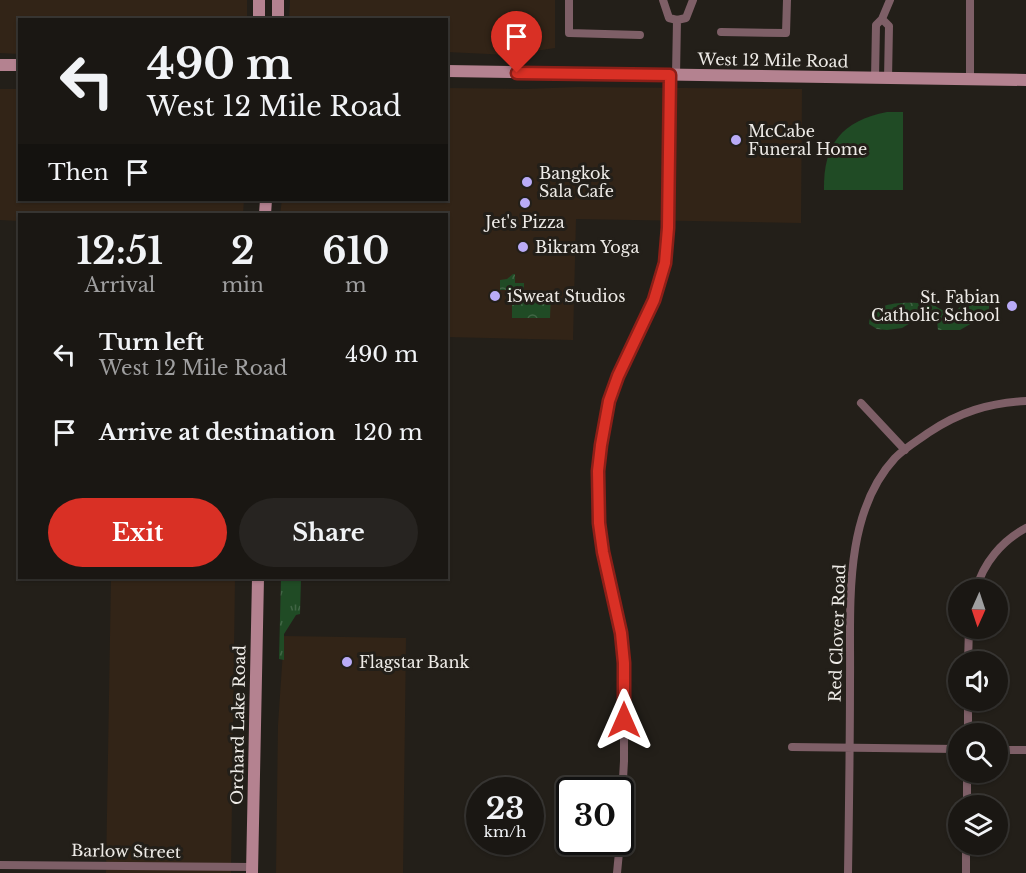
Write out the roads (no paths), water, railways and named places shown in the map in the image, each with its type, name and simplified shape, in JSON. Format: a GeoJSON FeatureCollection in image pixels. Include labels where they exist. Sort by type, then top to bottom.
{"type":"FeatureCollection","features":[{"type":"Feature","properties":{"kind":"main road"},"geometry":{"type":"LineString","coordinates":[[259,0],[259,18]]}},
{"type":"Feature","properties":{"kind":"main road"},"geometry":{"type":"LineString","coordinates":[[278,0],[278,18]]}},
{"type":"Feature","properties":{"kind":"main road"},"geometry":{"type":"LineString","coordinates":[[0,65],[18,65]]}},
{"type":"Feature","properties":{"kind":"main road","name":"West 12 Mile Road"},"geometry":{"type":"LineString","coordinates":[[448,71],[1026,80]]}},
{"type":"Feature","properties":{"kind":"main road","name":"Orchard Lake Road"},"geometry":{"type":"LineString","coordinates":[[252,870],[258,579]]}},
{"type":"Feature","properties":{"kind":"street"},"geometry":{"type":"LineString","coordinates":[[569,0],[568,33],[640,34]]}},
{"type":"Feature","properties":{"kind":"street"},"geometry":{"type":"LineString","coordinates":[[663,0],[669,18],[677,20],[686,18],[693,0]]}},
{"type":"Feature","properties":{"kind":"street"},"geometry":{"type":"LineString","coordinates":[[721,32],[786,33],[787,0]]}},
{"type":"Feature","properties":{"kind":"street"},"geometry":{"type":"LineString","coordinates":[[875,79],[876,25],[882,19],[890,0]]}},
{"type":"Feature","properties":{"kind":"street"},"geometry":{"type":"LineString","coordinates":[[970,0],[970,80]]}},
{"type":"Feature","properties":{"kind":"street"},"geometry":{"type":"LineString","coordinates":[[882,19],[889,26],[888,79]]}},
{"type":"Feature","properties":{"kind":"street"},"geometry":{"type":"LineString","coordinates":[[623,777],[624,663],[621,633],[599,523],[598,471],[609,401],[618,376],[654,300],[665,263],[677,20]]}},
{"type":"Feature","properties":{"kind":"street","name":"Red Clover Road"},"geometry":{"type":"LineString","coordinates":[[848,873],[851,580],[860,528],[869,502],[880,479],[895,459],[946,421],[965,412],[989,405],[1026,401]]}},
{"type":"Feature","properties":{"kind":"street"},"geometry":{"type":"LineString","coordinates":[[861,403],[905,450]]}},
{"type":"Feature","properties":{"kind":"street"},"geometry":{"type":"LineString","coordinates":[[981,579],[988,563],[1001,547],[1026,528]]}},
{"type":"Feature","properties":{"kind":"street"},"geometry":{"type":"LineString","coordinates":[[792,747],[948,749]]}},
{"type":"Feature","properties":{"kind":"street"},"geometry":{"type":"LineString","coordinates":[[1008,750],[1026,750]]}},
{"type":"Feature","properties":{"kind":"street"},"geometry":{"type":"LineString","coordinates":[[617,873],[619,855]]}},
{"type":"Feature","properties":{"kind":"street"},"geometry":{"type":"LineString","coordinates":[[966,855],[966,873]]}},
{"type":"Feature","properties":{"kind":"street","name":"Barlow Street"},"geometry":{"type":"LineString","coordinates":[[0,865],[252,870]]}},
{"type":"Feature","properties":{"kind":"place","name":"McCabe Funeral Home"},"geometry":{"type":"Point","coordinates":[736,140]}},
{"type":"Feature","properties":{"kind":"place","name":"Bangkok Sala Cafe"},"geometry":{"type":"Point","coordinates":[527,182]}},
{"type":"Feature","properties":{"kind":"place","name":"Jet's Pizza"},"geometry":{"type":"Point","coordinates":[525,203]}},
{"type":"Feature","properties":{"kind":"place","name":"Bikram Yoga"},"geometry":{"type":"Point","coordinates":[523,247]}},
{"type":"Feature","properties":{"kind":"place","name":"iSweat Studios"},"geometry":{"type":"Point","coordinates":[495,296]}},
{"type":"Feature","properties":{"kind":"place","name":"St. Fabian Catholic School"},"geometry":{"type":"Point","coordinates":[1012,306]}},
{"type":"Feature","properties":{"kind":"place","name":"Flagstar Bank"},"geometry":{"type":"Point","coordinates":[347,662]}}]}
